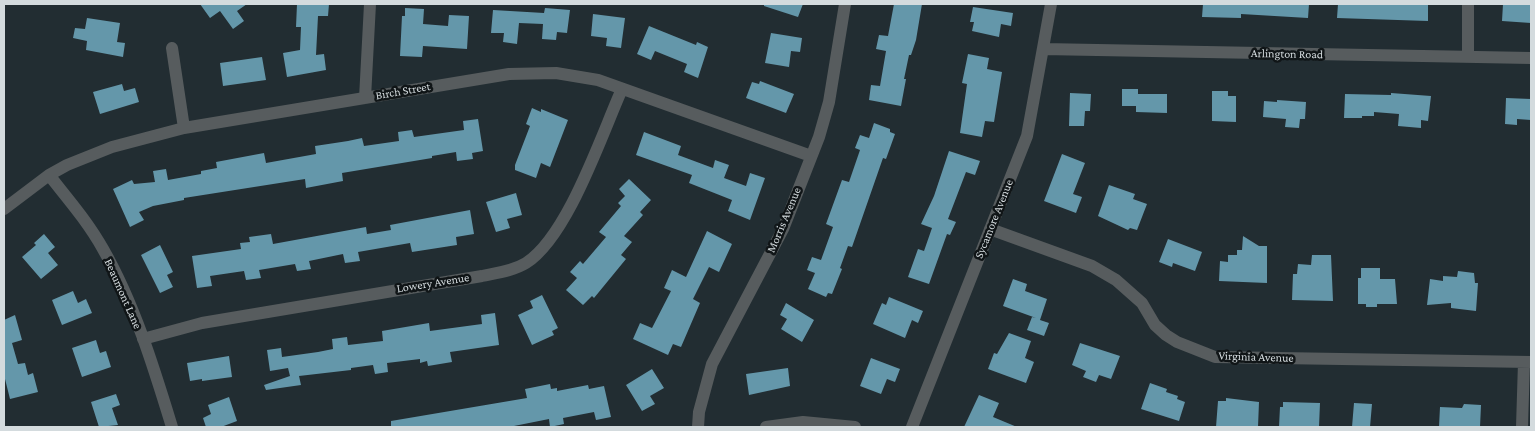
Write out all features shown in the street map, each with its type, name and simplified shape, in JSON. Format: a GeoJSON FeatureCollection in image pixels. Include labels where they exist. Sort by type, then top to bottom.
{"type":"FeatureCollection","features":[{"type":"Feature","properties":{"kind":"street"},"geometry":{"type":"LineString","coordinates":[[365,98],[370,4]]}},
{"type":"Feature","properties":{"kind":"street","name":"Morris Avenue"},"geometry":{"type":"LineString","coordinates":[[698,427],[699,412],[712,364],[783,229],[819,137],[830,102],[845,4]]}},
{"type":"Feature","properties":{"kind":"street","name":"Sycamore Avenue"},"geometry":{"type":"LineString","coordinates":[[912,427],[1027,136],[1051,4]]}},
{"type":"Feature","properties":{"kind":"street"},"geometry":{"type":"LineString","coordinates":[[1468,4],[1468,57]]}},
{"type":"Feature","properties":{"kind":"street"},"geometry":{"type":"LineString","coordinates":[[172,48],[184,128]]}},
{"type":"Feature","properties":{"kind":"street","name":"Arlington Road"},"geometry":{"type":"LineString","coordinates":[[1043,49],[1531,58]]}},
{"type":"Feature","properties":{"kind":"street","name":"Birch Street"},"geometry":{"type":"LineString","coordinates":[[4,209],[49,175],[67,165],[112,147],[184,128],[509,74],[574,74],[598,80],[811,156]]}},
{"type":"Feature","properties":{"kind":"street","name":"Lowery Avenue"},"geometry":{"type":"LineString","coordinates":[[143,339],[202,322],[489,274],[505,271],[527,262],[552,237],[571,205],[622,89]]}},
{"type":"Feature","properties":{"kind":"street","name":"Beaumont Lane"},"geometry":{"type":"LineString","coordinates":[[49,175],[90,228],[104,250],[143,339],[172,427]]}},
{"type":"Feature","properties":{"kind":"street","name":"Virginia Avenue"},"geometry":{"type":"LineString","coordinates":[[990,229],[1092,266],[1108,275],[1142,303],[1155,325],[1166,335],[1177,342],[1215,357],[1528,362]]}},
{"type":"Feature","properties":{"kind":"street"},"geometry":{"type":"LineString","coordinates":[[1522,427],[1528,362]]}},
{"type":"Feature","properties":{"kind":"street"},"geometry":{"type":"LineString","coordinates":[[766,427],[803,422],[855,427]]}},
{"type":"Feature","properties":{"kind":"building"},"geometry":{"type":"Polygon","coordinates":[[[200,4],[247,4],[237,11],[244,21],[233,29],[220,11],[210,18],[200,4]]]}},
{"type":"Feature","properties":{"kind":"building"},"geometry":{"type":"Polygon","coordinates":[[[297,4],[329,4],[328,16],[318,16],[316,55],[324,54],[326,70],[287,77],[283,53],[300,50],[301,27],[296,27],[297,4]]]}},
{"type":"Feature","properties":{"kind":"building"},"geometry":{"type":"Polygon","coordinates":[[[764,4],[803,4],[798,17],[764,6],[764,4]]]}},
{"type":"Feature","properties":{"kind":"building"},"geometry":{"type":"Polygon","coordinates":[[[894,4],[922,4],[916,40],[911,55],[909,55],[904,79],[906,79],[901,106],[869,100],[871,85],[880,86],[886,51],[876,49],[879,35],[888,36],[894,4]]]}},
{"type":"Feature","properties":{"kind":"building"},"geometry":{"type":"Polygon","coordinates":[[[1203,4],[1309,4],[1308,18],[1241,14],[1241,18],[1202,17],[1203,4]]]}},
{"type":"Feature","properties":{"kind":"building"},"geometry":{"type":"Polygon","coordinates":[[[1338,4],[1428,4],[1428,21],[1337,18],[1338,4]]]}},
{"type":"Feature","properties":{"kind":"building"},"geometry":{"type":"Polygon","coordinates":[[[1503,4],[1531,4],[1531,23],[1502,21],[1503,4]]]}},
{"type":"Feature","properties":{"kind":"building"},"geometry":{"type":"Polygon","coordinates":[[[973,7],[1013,13],[1011,26],[1001,24],[999,37],[972,31],[974,22],[970,22],[973,7]]]}},
{"type":"Feature","properties":{"kind":"building"},"geometry":{"type":"Polygon","coordinates":[[[405,8],[424,9],[423,24],[448,26],[449,15],[469,16],[467,49],[423,46],[422,57],[400,56],[402,16],[405,16],[405,8]]]}},
{"type":"Feature","properties":{"kind":"building"},"geometry":{"type":"Polygon","coordinates":[[[545,8],[570,10],[567,33],[557,32],[556,40],[542,39],[543,24],[519,23],[517,44],[503,42],[504,33],[491,33],[493,10],[544,13],[545,8]]]}},
{"type":"Feature","properties":{"kind":"building"},"geometry":{"type":"Polygon","coordinates":[[[593,14],[625,18],[621,48],[606,46],[607,38],[591,36],[593,14]]]}},
{"type":"Feature","properties":{"kind":"building"},"geometry":{"type":"Polygon","coordinates":[[[87,18],[120,23],[117,42],[125,43],[123,57],[86,50],[87,41],[73,38],[75,28],[85,29],[87,18]]]}},
{"type":"Feature","properties":{"kind":"building"},"geometry":{"type":"Polygon","coordinates":[[[649,26],[696,45],[697,42],[708,47],[698,78],[684,72],[687,64],[655,51],[651,60],[637,54],[649,26]]]}},
{"type":"Feature","properties":{"kind":"building"},"geometry":{"type":"Polygon","coordinates":[[[771,33],[802,38],[800,52],[791,51],[789,67],[765,63],[771,33]]]}},
{"type":"Feature","properties":{"kind":"building"},"geometry":{"type":"Polygon","coordinates":[[[968,54],[989,58],[987,69],[1002,72],[994,122],[985,121],[982,137],[960,133],[967,84],[962,83],[968,54]]]}},
{"type":"Feature","properties":{"kind":"building"},"geometry":{"type":"Polygon","coordinates":[[[262,57],[266,80],[223,86],[220,63],[262,57]]]}},
{"type":"Feature","properties":{"kind":"building"},"geometry":{"type":"Polygon","coordinates":[[[760,81],[794,94],[786,113],[746,98],[752,82],[759,84],[760,81]]]}},
{"type":"Feature","properties":{"kind":"building"},"geometry":{"type":"Polygon","coordinates":[[[122,84],[124,91],[135,88],[139,102],[100,114],[93,92],[122,84]]]}},
{"type":"Feature","properties":{"kind":"building"},"geometry":{"type":"Polygon","coordinates":[[[1122,89],[1138,89],[1138,94],[1167,94],[1167,113],[1136,112],[1136,106],[1122,106],[1122,89]]]}},
{"type":"Feature","properties":{"kind":"building"},"geometry":{"type":"Polygon","coordinates":[[[1212,91],[1228,91],[1228,96],[1236,96],[1236,122],[1212,121],[1212,91]]]}},
{"type":"Feature","properties":{"kind":"building"},"geometry":{"type":"Polygon","coordinates":[[[1070,93],[1091,94],[1090,111],[1085,111],[1084,126],[1069,126],[1070,93]]]}},
{"type":"Feature","properties":{"kind":"building"},"geometry":{"type":"Polygon","coordinates":[[[1391,93],[1431,96],[1428,121],[1421,120],[1421,128],[1398,126],[1399,114],[1374,112],[1374,116],[1344,118],[1345,94],[1391,95],[1391,93]]]}},
{"type":"Feature","properties":{"kind":"building"},"geometry":{"type":"Polygon","coordinates":[[[1506,98],[1531,99],[1531,120],[1517,119],[1517,125],[1505,124],[1506,98]]]}},
{"type":"Feature","properties":{"kind":"building"},"geometry":{"type":"Polygon","coordinates":[[[1277,100],[1306,102],[1305,119],[1300,119],[1299,128],[1285,127],[1286,119],[1263,117],[1264,101],[1277,102],[1277,100]]]}},
{"type":"Feature","properties":{"kind":"building"},"geometry":{"type":"Polygon","coordinates":[[[532,108],[541,112],[541,109],[568,120],[550,167],[541,163],[536,178],[515,170],[515,165],[530,126],[526,124],[532,108]]]}},
{"type":"Feature","properties":{"kind":"building"},"geometry":{"type":"Polygon","coordinates":[[[478,119],[483,151],[472,153],[473,159],[457,161],[456,152],[432,156],[432,158],[342,173],[343,181],[306,188],[305,179],[184,198],[184,200],[153,206],[139,212],[144,220],[130,227],[113,189],[132,180],[134,184],[155,182],[153,171],[166,169],[168,180],[201,174],[201,171],[217,168],[216,162],[264,153],[266,163],[316,154],[315,146],[362,138],[364,146],[399,141],[398,132],[412,130],[414,137],[464,130],[463,121],[478,119]]]}},
{"type":"Feature","properties":{"kind":"building"},"geometry":{"type":"Polygon","coordinates":[[[874,123],[890,129],[890,132],[895,134],[886,159],[883,158],[852,247],[848,246],[840,268],[842,269],[832,294],[828,293],[826,297],[808,289],[815,273],[807,270],[812,257],[821,260],[833,227],[826,224],[842,180],[849,182],[860,150],[855,148],[860,135],[869,138],[874,123]]]}},
{"type":"Feature","properties":{"kind":"building"},"geometry":{"type":"Polygon","coordinates":[[[644,132],[681,146],[678,155],[713,168],[715,160],[729,165],[724,178],[746,186],[750,173],[765,178],[750,220],[728,211],[732,200],[689,183],[692,175],[636,155],[644,132]]]}},
{"type":"Feature","properties":{"kind":"building"},"geometry":{"type":"Polygon","coordinates":[[[949,151],[980,161],[975,175],[966,172],[948,219],[956,222],[950,235],[947,234],[929,284],[908,277],[918,249],[924,251],[932,228],[921,224],[934,196],[949,151]]]}},
{"type":"Feature","properties":{"kind":"building"},"geometry":{"type":"Polygon","coordinates":[[[1062,154],[1085,163],[1073,194],[1082,197],[1076,213],[1044,201],[1062,154]]]}},
{"type":"Feature","properties":{"kind":"building"},"geometry":{"type":"Polygon","coordinates":[[[629,179],[651,200],[640,212],[643,215],[624,236],[632,242],[621,255],[626,259],[594,298],[592,296],[583,305],[566,290],[577,278],[570,272],[580,261],[583,264],[606,237],[599,232],[621,206],[618,203],[625,196],[619,189],[629,179]]]}},
{"type":"Feature","properties":{"kind":"building"},"geometry":{"type":"Polygon","coordinates":[[[1109,185],[1135,194],[1133,199],[1147,204],[1137,230],[1130,228],[1128,230],[1098,216],[1109,185]]]}},
{"type":"Feature","properties":{"kind":"building"},"geometry":{"type":"Polygon","coordinates":[[[516,193],[522,215],[507,219],[510,228],[496,232],[486,202],[516,193]]]}},
{"type":"Feature","properties":{"kind":"building"},"geometry":{"type":"Polygon","coordinates":[[[470,210],[474,234],[456,237],[457,245],[412,252],[410,243],[358,252],[360,261],[345,263],[343,254],[309,261],[311,269],[297,271],[295,264],[259,270],[261,278],[246,280],[244,271],[210,276],[212,286],[197,288],[192,256],[241,249],[240,243],[250,242],[249,237],[271,234],[273,244],[366,227],[367,234],[391,230],[390,225],[470,210]]]}},
{"type":"Feature","properties":{"kind":"building"},"geometry":{"type":"Polygon","coordinates":[[[707,231],[732,244],[719,272],[709,267],[693,299],[700,303],[681,347],[673,344],[668,355],[633,339],[640,323],[652,328],[671,291],[664,288],[672,270],[686,277],[707,231]]]}},
{"type":"Feature","properties":{"kind":"building"},"geometry":{"type":"Polygon","coordinates":[[[44,234],[55,247],[48,253],[58,265],[41,279],[22,257],[36,245],[34,243],[44,234]]]}},
{"type":"Feature","properties":{"kind":"building"},"geometry":{"type":"Polygon","coordinates":[[[1243,236],[1259,246],[1267,246],[1267,283],[1219,281],[1220,261],[1228,262],[1228,255],[1237,255],[1237,250],[1242,250],[1243,236]]]}},
{"type":"Feature","properties":{"kind":"building"},"geometry":{"type":"Polygon","coordinates":[[[1168,239],[1202,252],[1195,271],[1173,263],[1172,267],[1159,262],[1168,239]]]}},
{"type":"Feature","properties":{"kind":"building"},"geometry":{"type":"Polygon","coordinates":[[[160,245],[173,272],[167,275],[173,287],[160,293],[141,255],[160,245]]]}},
{"type":"Feature","properties":{"kind":"building"},"geometry":{"type":"Polygon","coordinates":[[[1312,255],[1331,255],[1333,301],[1292,300],[1293,274],[1297,274],[1298,264],[1311,265],[1312,255]]]}},
{"type":"Feature","properties":{"kind":"building"},"geometry":{"type":"Polygon","coordinates":[[[1361,268],[1380,268],[1380,279],[1395,279],[1397,304],[1377,304],[1377,307],[1366,307],[1366,304],[1358,304],[1358,278],[1361,278],[1361,268]]]}},
{"type":"Feature","properties":{"kind":"building"},"geometry":{"type":"Polygon","coordinates":[[[1458,271],[1474,273],[1475,283],[1478,283],[1476,311],[1451,308],[1451,303],[1427,305],[1430,279],[1443,281],[1443,276],[1457,277],[1458,271]]]}},
{"type":"Feature","properties":{"kind":"building"},"geometry":{"type":"Polygon","coordinates":[[[1013,279],[1027,284],[1025,291],[1047,299],[1040,320],[1049,323],[1044,336],[1027,330],[1032,317],[1036,318],[1003,306],[1013,279]]]}},
{"type":"Feature","properties":{"kind":"building"},"geometry":{"type":"Polygon","coordinates":[[[73,291],[78,303],[86,299],[92,313],[62,325],[52,300],[73,291]]]}},
{"type":"Feature","properties":{"kind":"building"},"geometry":{"type":"Polygon","coordinates":[[[542,295],[558,328],[552,331],[554,335],[532,345],[518,315],[533,308],[530,301],[542,295]]]}},
{"type":"Feature","properties":{"kind":"building"},"geometry":{"type":"Polygon","coordinates":[[[889,297],[923,311],[918,323],[912,320],[905,338],[873,324],[882,303],[886,305],[889,297]]]}},
{"type":"Feature","properties":{"kind":"building"},"geometry":{"type":"Polygon","coordinates":[[[786,303],[814,320],[802,342],[781,329],[787,319],[780,315],[786,303]]]}},
{"type":"Feature","properties":{"kind":"building"},"geometry":{"type":"Polygon","coordinates":[[[495,313],[499,345],[450,352],[452,362],[428,366],[427,361],[420,363],[420,359],[387,363],[388,372],[375,374],[373,365],[351,368],[351,370],[299,376],[301,385],[266,390],[264,385],[290,376],[288,368],[270,371],[267,350],[281,348],[282,357],[318,352],[333,349],[332,339],[347,337],[348,345],[383,341],[382,331],[429,323],[430,331],[482,324],[481,315],[495,313]]]}},
{"type":"Feature","properties":{"kind":"building"},"geometry":{"type":"Polygon","coordinates":[[[15,315],[22,340],[12,343],[18,364],[25,363],[28,375],[33,373],[38,392],[10,399],[4,375],[4,320],[15,315]]]}},
{"type":"Feature","properties":{"kind":"building"},"geometry":{"type":"Polygon","coordinates":[[[1009,333],[1031,341],[1025,358],[1034,362],[1026,383],[988,369],[994,353],[997,354],[1009,333]]]}},
{"type":"Feature","properties":{"kind":"building"},"geometry":{"type":"Polygon","coordinates":[[[96,340],[100,353],[106,351],[111,367],[82,377],[72,348],[96,340]]]}},
{"type":"Feature","properties":{"kind":"building"},"geometry":{"type":"Polygon","coordinates":[[[1080,343],[1120,356],[1111,379],[1099,375],[1096,382],[1083,377],[1086,371],[1072,365],[1080,343]]]}},
{"type":"Feature","properties":{"kind":"building"},"geometry":{"type":"Polygon","coordinates":[[[229,356],[232,377],[190,381],[187,363],[229,356]]]}},
{"type":"Feature","properties":{"kind":"building"},"geometry":{"type":"Polygon","coordinates":[[[871,358],[900,369],[895,382],[887,379],[881,394],[860,386],[871,358]]]}},
{"type":"Feature","properties":{"kind":"building"},"geometry":{"type":"Polygon","coordinates":[[[788,368],[790,386],[749,395],[746,374],[788,368]]]}},
{"type":"Feature","properties":{"kind":"building"},"geometry":{"type":"Polygon","coordinates":[[[652,369],[664,388],[650,396],[655,404],[642,411],[626,385],[652,369]]]}},
{"type":"Feature","properties":{"kind":"building"},"geometry":{"type":"Polygon","coordinates":[[[1150,383],[1167,389],[1166,392],[1178,396],[1177,399],[1185,402],[1179,421],[1141,409],[1150,383]]]}},
{"type":"Feature","properties":{"kind":"building"},"geometry":{"type":"Polygon","coordinates":[[[550,384],[551,389],[557,388],[557,391],[588,385],[589,389],[604,386],[611,417],[596,420],[594,412],[563,418],[564,424],[550,427],[549,419],[509,427],[391,427],[391,421],[527,398],[525,389],[550,384]]]}},
{"type":"Feature","properties":{"kind":"building"},"geometry":{"type":"Polygon","coordinates":[[[116,394],[120,405],[112,408],[118,425],[99,427],[91,402],[116,394]]]}},
{"type":"Feature","properties":{"kind":"building"},"geometry":{"type":"Polygon","coordinates":[[[979,395],[999,403],[993,417],[1017,427],[964,427],[979,395]]]}},
{"type":"Feature","properties":{"kind":"building"},"geometry":{"type":"Polygon","coordinates":[[[229,397],[237,421],[221,427],[206,427],[203,418],[211,414],[208,405],[229,397]]]}},
{"type":"Feature","properties":{"kind":"building"},"geometry":{"type":"Polygon","coordinates":[[[1226,398],[1259,402],[1258,427],[1216,427],[1218,401],[1226,401],[1226,398]]]}},
{"type":"Feature","properties":{"kind":"building"},"geometry":{"type":"Polygon","coordinates":[[[1283,402],[1320,403],[1319,427],[1279,427],[1280,407],[1283,407],[1283,402]]]}},
{"type":"Feature","properties":{"kind":"building"},"geometry":{"type":"Polygon","coordinates":[[[1354,403],[1372,404],[1370,427],[1352,427],[1354,403]]]}},
{"type":"Feature","properties":{"kind":"building"},"geometry":{"type":"Polygon","coordinates":[[[1464,404],[1481,405],[1480,427],[1439,427],[1440,407],[1462,408],[1464,404]]]}}]}
